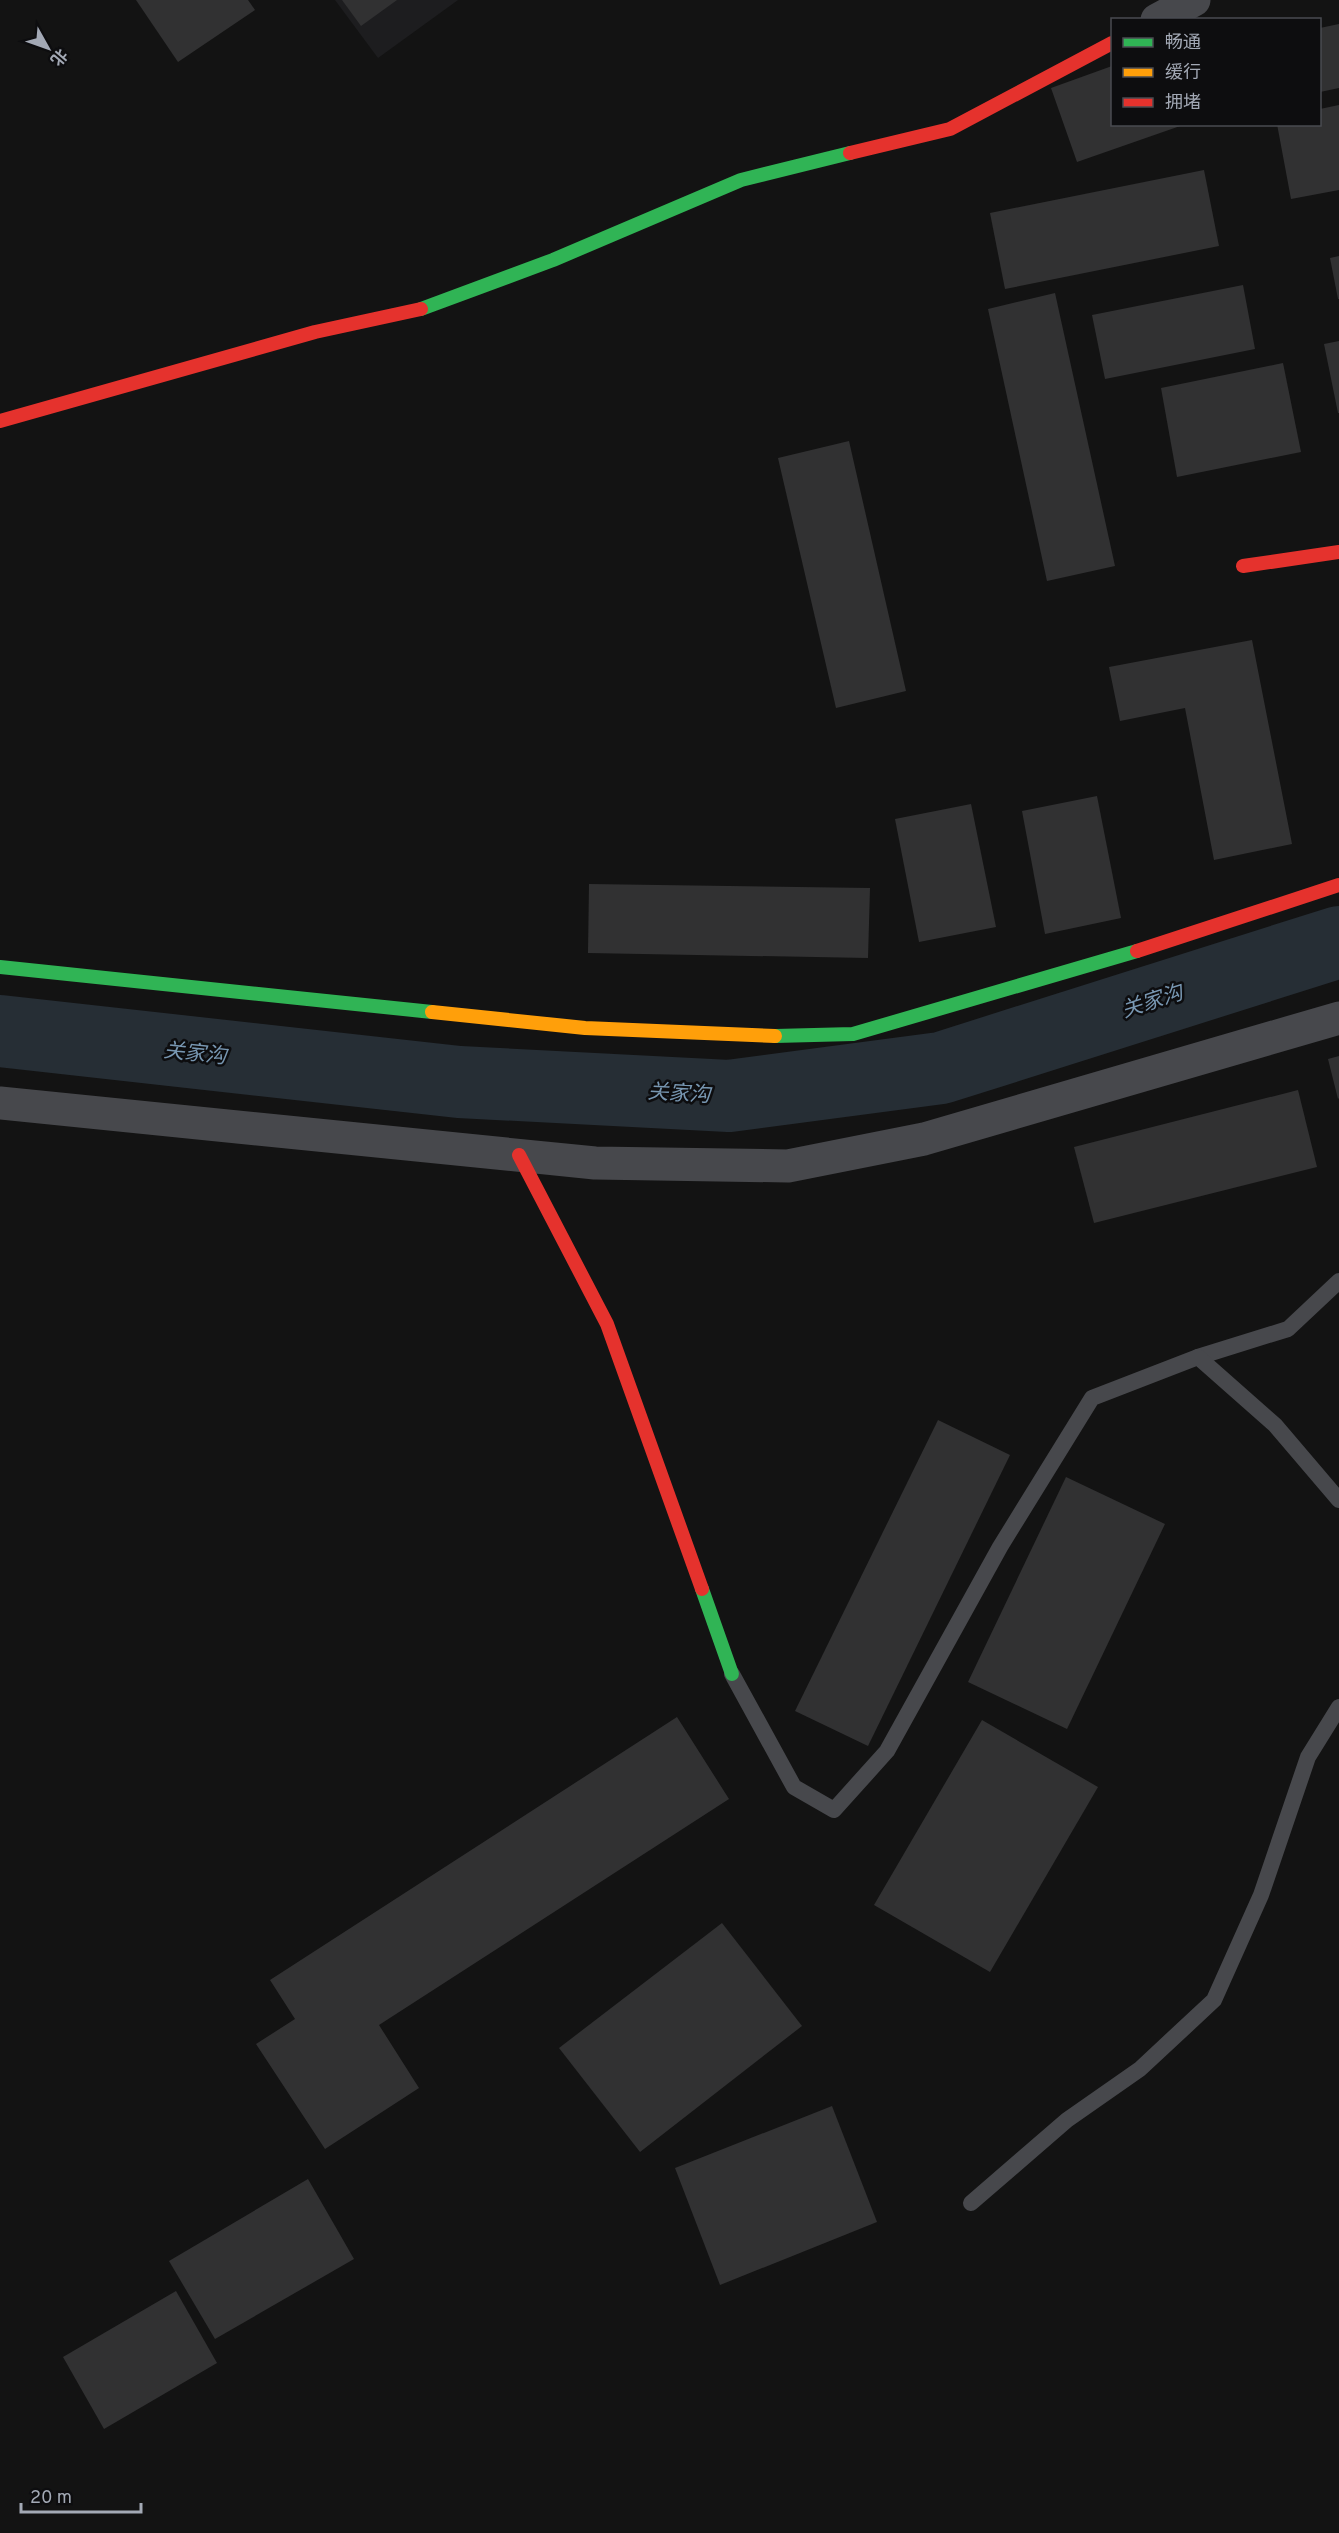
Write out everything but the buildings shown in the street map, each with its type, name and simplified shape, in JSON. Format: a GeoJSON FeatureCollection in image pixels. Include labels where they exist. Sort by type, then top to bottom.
{"type":"FeatureCollection","features":[{"type":"Feature","properties":{"kind":"street"},"geometry":{"type":"LineString","coordinates":[[1161,18],[1194,0]]}},
{"type":"Feature","properties":{"kind":"street"},"geometry":{"type":"LineString","coordinates":[[0,422],[315,332],[434,306],[553,260],[741,180],[950,129],[1111,44]]}},
{"type":"Feature","properties":{"kind":"street"},"geometry":{"type":"LineString","coordinates":[[1243,566],[1339,552]]}},
{"type":"Feature","properties":{"kind":"street"},"geometry":{"type":"LineString","coordinates":[[0,967],[585,1028],[764,1036],[853,1034],[1125,955],[1339,885]]}},
{"type":"Feature","properties":{"kind":"street"},"geometry":{"type":"LineString","coordinates":[[0,1103],[595,1163],[789,1166],[924,1139],[1339,1018]]}},
{"type":"Feature","properties":{"kind":"street"},"geometry":{"type":"LineString","coordinates":[[519,1155],[607,1324],[732,1674]]}},
{"type":"Feature","properties":{"kind":"lane"},"geometry":{"type":"LineString","coordinates":[[732,1674],[794,1787],[834,1810],[887,1751],[1000,1547],[1092,1398],[1198,1357],[1288,1329],[1339,1281]]}},
{"type":"Feature","properties":{"kind":"lane"},"geometry":{"type":"LineString","coordinates":[[1198,1357],[1275,1425],[1339,1500]]}},
{"type":"Feature","properties":{"kind":"lane"},"geometry":{"type":"LineString","coordinates":[[971,2203],[1067,2120],[1140,2069],[1214,2000],[1261,1894],[1308,1757],[1339,1707]]}},
{"type":"Feature","properties":{"kind":"shaded area"},"geometry":{"type":"Polygon","coordinates":[[[335,0],[458,0],[378,58],[335,0]]]}},
{"type":"Feature","properties":{"kind":"waterway","name":"关家沟"},"geometry":{"type":"LineString","coordinates":[[0,1031],[459,1082],[729,1096],[941,1068],[1339,942]]}},
{"type":"Feature","properties":{"kind":"traffic: fast"},"geometry":{"type":"LineString","coordinates":[[421,309],[553,260],[741,180],[850,153]]}},
{"type":"Feature","properties":{"kind":"traffic: fast"},"geometry":{"type":"LineString","coordinates":[[775,1036],[853,1034],[1137,951]]}},
{"type":"Feature","properties":{"kind":"traffic: fast"},"geometry":{"type":"LineString","coordinates":[[0,967],[432,1012]]}},
{"type":"Feature","properties":{"kind":"traffic: fast"},"geometry":{"type":"LineString","coordinates":[[702,1589],[732,1674]]}},
{"type":"Feature","properties":{"kind":"traffic: slow"},"geometry":{"type":"LineString","coordinates":[[432,1012],[585,1028],[775,1036]]}},
{"type":"Feature","properties":{"kind":"traffic: jam"},"geometry":{"type":"LineString","coordinates":[[850,153],[950,129],[1111,44]]}},
{"type":"Feature","properties":{"kind":"traffic: jam"},"geometry":{"type":"LineString","coordinates":[[0,421],[315,332],[421,309]]}},
{"type":"Feature","properties":{"kind":"traffic: jam"},"geometry":{"type":"LineString","coordinates":[[1243,566],[1339,552]]}},
{"type":"Feature","properties":{"kind":"traffic: jam"},"geometry":{"type":"LineString","coordinates":[[1137,951],[1339,885]]}},
{"type":"Feature","properties":{"kind":"traffic: jam"},"geometry":{"type":"LineString","coordinates":[[519,1155],[607,1324],[702,1589]]}}]}
